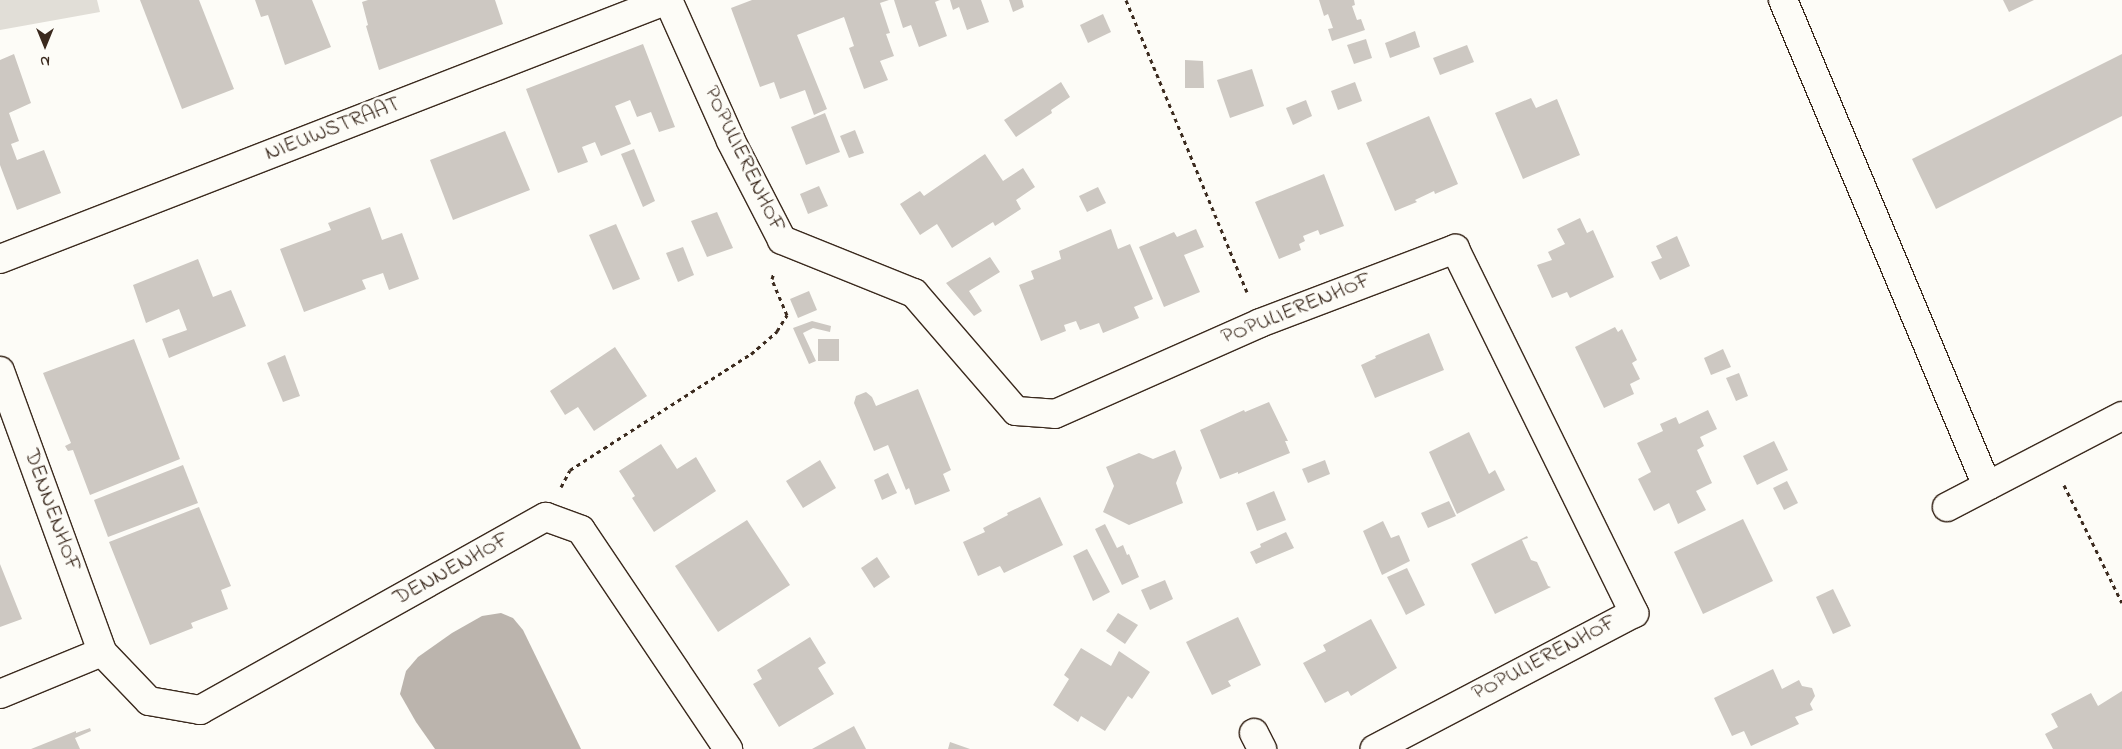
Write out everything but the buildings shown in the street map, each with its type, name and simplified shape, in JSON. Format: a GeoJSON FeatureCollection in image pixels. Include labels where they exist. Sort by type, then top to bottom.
{"type":"FeatureCollection","features":[{"type":"Feature","properties":{"kind":"street","name":"POPULIERENHOF"},"geometry":{"type":"LineString","coordinates":[[667,0],[731,141],[782,240],[914,293],[1016,411],[1055,414],[1260,323],[1455,249],[1634,613],[1375,749]]}},
{"type":"Feature","properties":{"kind":"street","name":"NIEUWSTRAAT"},"geometry":{"type":"LineString","coordinates":[[0,259],[667,0]]}},
{"type":"Feature","properties":{"kind":"street"},"geometry":{"type":"LineString","coordinates":[[1783,0],[1987,486]]}},
{"type":"Feature","properties":{"kind":"street","name":"DENNENHOF"},"geometry":{"type":"LineString","coordinates":[[0,371],[102,652],[149,701],[200,710],[546,517]]}},
{"type":"Feature","properties":{"kind":"street"},"geometry":{"type":"LineString","coordinates":[[1947,507],[2122,416]]}},
{"type":"Feature","properties":{"kind":"street"},"geometry":{"type":"LineString","coordinates":[[546,517],[581,530],[728,749]]}},
{"type":"Feature","properties":{"kind":"street"},"geometry":{"type":"LineString","coordinates":[[0,694],[102,652]]}},
{"type":"Feature","properties":{"kind":"path"},"geometry":{"type":"LineString","coordinates":[[1126,0],[1260,323]]}},
{"type":"Feature","properties":{"kind":"path"},"geometry":{"type":"LineString","coordinates":[[546,517],[570,470],[751,354],[777,331],[787,315],[772,279],[782,240]]}},
{"type":"Feature","properties":{"kind":"path"},"geometry":{"type":"LineString","coordinates":[[2049,455],[2122,603]]}},
{"type":"Feature","properties":{"kind":"shaded area"},"geometry":{"type":"Polygon","coordinates":[[[0,0],[97,0],[100,12],[0,30],[0,0]]]}},
{"type":"Feature","properties":{"kind":"shaded area"},"geometry":{"type":"Polygon","coordinates":[[[501,613],[513,618],[523,630],[581,749],[435,749],[416,722],[400,694],[406,671],[418,657],[452,633],[482,616],[501,613]]]}}]}
